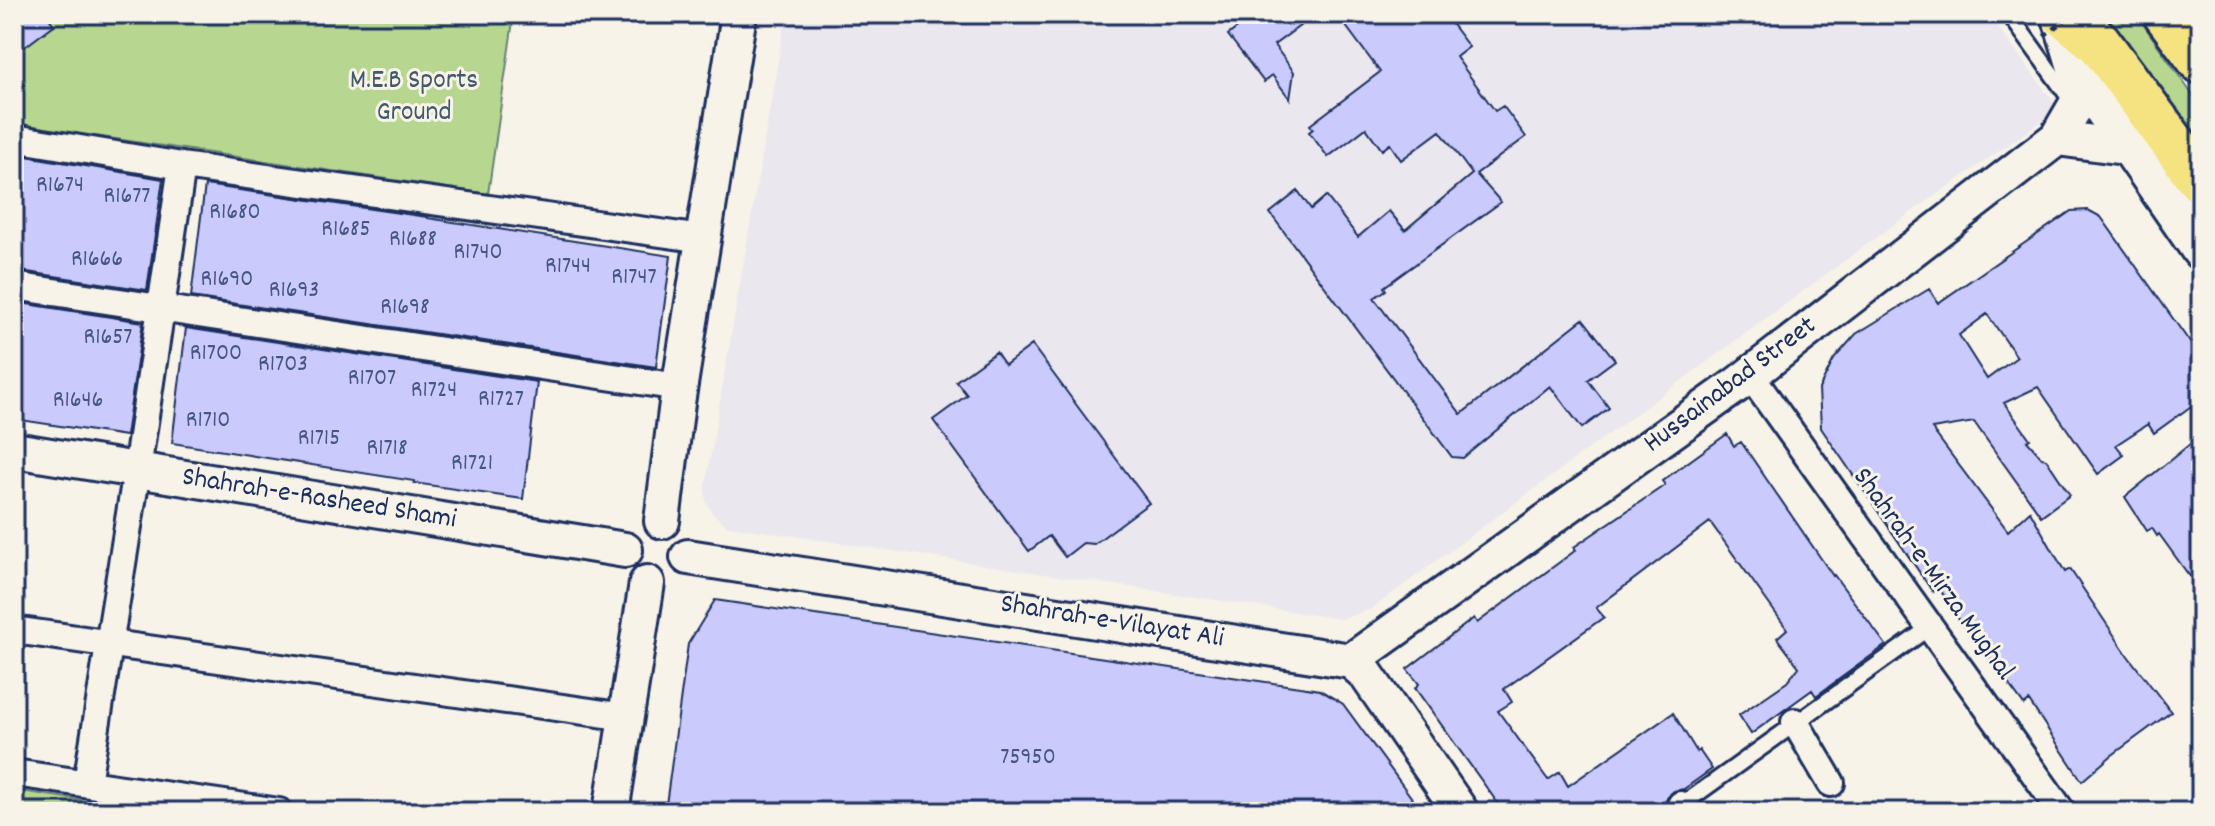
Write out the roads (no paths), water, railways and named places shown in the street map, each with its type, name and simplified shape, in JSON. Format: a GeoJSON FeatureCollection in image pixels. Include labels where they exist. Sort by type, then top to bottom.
{"type":"FeatureCollection","features":[{"type":"Feature","properties":{"kind":"highway"},"geometry":{"type":"LineString","coordinates":[[2166,14],[2201,61]]}},
{"type":"Feature","properties":{"kind":"highway"},"geometry":{"type":"LineString","coordinates":[[2056,21],[2086,29],[2201,181]]}},
{"type":"Feature","properties":{"kind":"main road"},"geometry":{"type":"LineString","coordinates":[[2056,21],[2076,64],[2083,98],[2132,148],[2201,250]]}},
{"type":"Feature","properties":{"kind":"street"},"geometry":{"type":"LineString","coordinates":[[662,521],[679,387],[739,14]]}},
{"type":"Feature","properties":{"kind":"street","name":"Hussainabad Street"},"geometry":{"type":"LineString","coordinates":[[1351,661],[1750,375],[2057,138],[2083,98]]}},
{"type":"Feature","properties":{"kind":"street"},"geometry":{"type":"LineString","coordinates":[[14,138],[182,166],[703,239]]}},
{"type":"Feature","properties":{"kind":"street"},"geometry":{"type":"LineString","coordinates":[[2057,138],[2132,148]]}},
{"type":"Feature","properties":{"kind":"street"},"geometry":{"type":"LineString","coordinates":[[87,783],[182,166]]}},
{"type":"Feature","properties":{"kind":"street"},"geometry":{"type":"LineString","coordinates":[[14,286],[679,387]]}},
{"type":"Feature","properties":{"kind":"street","name":"Shahrah-e-Mirza Mughal"},"geometry":{"type":"LineString","coordinates":[[1750,375],[2062,812]]}},
{"type":"Feature","properties":{"kind":"street","name":"Shahrah-e-Rasheed Shami"},"geometry":{"type":"LineString","coordinates":[[14,450],[625,550]]}},
{"type":"Feature","properties":{"kind":"street"},"geometry":{"type":"LineString","coordinates":[[652,521],[662,521],[671,524],[684,538],[688,557],[678,576],[658,585],[638,579],[630,571],[625,550],[634,530],[652,521]]}},
{"type":"Feature","properties":{"kind":"street","name":"Shahrah-e-Vilayat Ali"},"geometry":{"type":"LineString","coordinates":[[688,557],[1351,661]]}},
{"type":"Feature","properties":{"kind":"street"},"geometry":{"type":"LineString","coordinates":[[611,812],[647,583]]}},
{"type":"Feature","properties":{"kind":"street"},"geometry":{"type":"LineString","coordinates":[[14,630],[626,717]]}},
{"type":"Feature","properties":{"kind":"street"},"geometry":{"type":"LineString","coordinates":[[1351,661],[1366,674],[1461,812]]}},
{"type":"Feature","properties":{"kind":"street"},"geometry":{"type":"LineString","coordinates":[[1795,722],[1831,783]]}},
{"type":"Feature","properties":{"kind":"street"},"geometry":{"type":"LineString","coordinates":[[14,773],[279,812]]}},
{"type":"Feature","properties":{"kind":"lane"},"geometry":{"type":"LineString","coordinates":[[2009,14],[2083,98]]}},
{"type":"Feature","properties":{"kind":"lane"},"geometry":{"type":"LineString","coordinates":[[1681,810],[1795,722],[1930,627]]}},
{"type":"Feature","properties":{"kind":"park label","name":"M.E.B Sports Ground"},"geometry":{"type":"Point","coordinates":[414,98]}}]}
